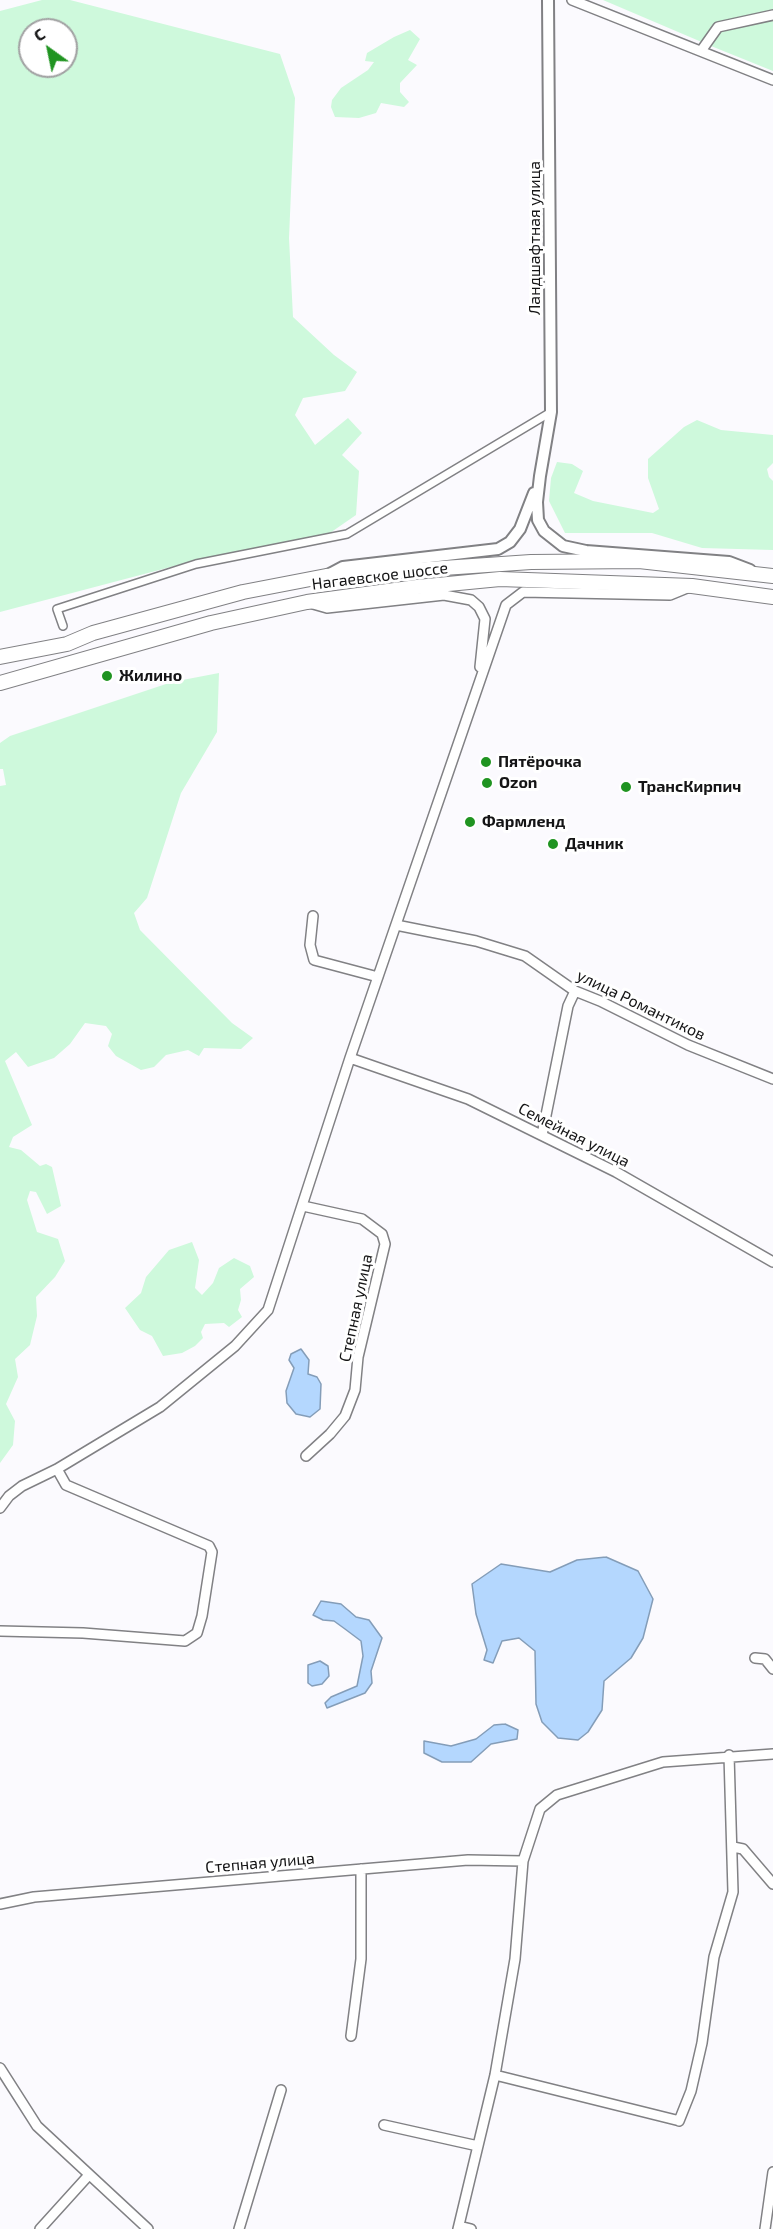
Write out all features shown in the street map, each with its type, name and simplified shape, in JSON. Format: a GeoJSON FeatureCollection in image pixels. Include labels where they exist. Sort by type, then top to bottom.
{"type":"FeatureCollection","features":[{"type":"Feature","properties":{"kind":"main road","name":"Нагаевское шоссе"},"geometry":{"type":"LineString","coordinates":[[0,657],[67,644],[93,633],[243,592],[326,576],[445,566],[563,561],[639,561],[773,576]]}},
{"type":"Feature","properties":{"kind":"main road","name":"Нагаевское шоссе"},"geometry":{"type":"LineString","coordinates":[[0,683],[200,626],[307,602],[501,579],[692,586],[773,597]]}},
{"type":"Feature","properties":{"kind":"street","name":"Ландшафтная улица"},"geometry":{"type":"LineString","coordinates":[[540,476],[551,412],[548,0]]}},
{"type":"Feature","properties":{"kind":"street"},"geometry":{"type":"LineString","coordinates":[[572,0],[773,80]]}},
{"type":"Feature","properties":{"kind":"street"},"geometry":{"type":"LineString","coordinates":[[701,51],[718,27],[773,15]]}},
{"type":"Feature","properties":{"kind":"street"},"geometry":{"type":"LineString","coordinates":[[63,626],[57,609],[196,564],[346,534],[551,412]]}},
{"type":"Feature","properties":{"kind":"street"},"geometry":{"type":"LineString","coordinates":[[540,476],[537,502],[538,520],[544,531],[563,546],[586,551],[729,562],[756,573]]}},
{"type":"Feature","properties":{"kind":"street"},"geometry":{"type":"LineString","coordinates":[[326,576],[343,567],[498,549],[510,542],[520,529],[540,476]]}},
{"type":"Feature","properties":{"kind":"street"},"geometry":{"type":"LineString","coordinates":[[0,1508],[9,1496],[22,1486],[57,1469],[160,1407],[235,1346],[268,1310],[350,1058],[506,605],[523,592],[670,596],[692,586]]}},
{"type":"Feature","properties":{"kind":"street"},"geometry":{"type":"LineString","coordinates":[[307,602],[327,608],[444,596],[471,600],[479,607],[485,619],[479,679]]}},
{"type":"Feature","properties":{"kind":"street"},"geometry":{"type":"LineString","coordinates":[[313,916],[310,945],[314,960],[378,977]]}},
{"type":"Feature","properties":{"kind":"street","name":"улица Романтиков"},"geometry":{"type":"LineString","coordinates":[[396,925],[476,941],[525,956],[575,991],[688,1045],[773,1079]]}},
{"type":"Feature","properties":{"kind":"street"},"geometry":{"type":"LineString","coordinates":[[542,1135],[568,1006],[575,991]]}},
{"type":"Feature","properties":{"kind":"street","name":"Семейная улица"},"geometry":{"type":"LineString","coordinates":[[350,1058],[468,1099],[616,1172],[773,1262]]}},
{"type":"Feature","properties":{"kind":"street","name":"Степная улица"},"geometry":{"type":"LineString","coordinates":[[303,1206],[362,1219],[382,1234],[385,1244],[358,1357],[355,1390],[349,1407],[345,1416],[330,1434],[306,1456]]}},
{"type":"Feature","properties":{"kind":"street"},"geometry":{"type":"LineString","coordinates":[[0,1631],[83,1633],[185,1641],[197,1633],[202,1616],[210,1562],[209,1546],[66,1485],[57,1469]]}},
{"type":"Feature","properties":{"kind":"street"},"geometry":{"type":"LineString","coordinates":[[755,1658],[765,1659],[773,1669]]}},
{"type":"Feature","properties":{"kind":"street"},"geometry":{"type":"LineString","coordinates":[[471,2229],[459,2228],[495,2075],[515,1959],[523,1861],[540,1809],[557,1795],[663,1762],[729,1755],[773,1754]]}},
{"type":"Feature","properties":{"kind":"street"},"geometry":{"type":"LineString","coordinates":[[495,2075],[678,2120],[691,2091],[702,2043],[714,1958],[733,1892],[729,1755]]}},
{"type":"Feature","properties":{"kind":"street"},"geometry":{"type":"LineString","coordinates":[[733,1847],[743,1849],[773,1884]]}},
{"type":"Feature","properties":{"kind":"street","name":"Степная улица"},"geometry":{"type":"LineString","coordinates":[[0,1904],[34,1897],[468,1860],[523,1861]]}},
{"type":"Feature","properties":{"kind":"street"},"geometry":{"type":"LineString","coordinates":[[351,2036],[361,1959],[361,1869]]}},
{"type":"Feature","properties":{"kind":"street"},"geometry":{"type":"LineString","coordinates":[[0,2068],[37,2126],[88,2176],[148,2229]]}},
{"type":"Feature","properties":{"kind":"street"},"geometry":{"type":"LineString","coordinates":[[239,2229],[281,2090]]}},
{"type":"Feature","properties":{"kind":"street"},"geometry":{"type":"LineString","coordinates":[[384,2125],[478,2146]]}},
{"type":"Feature","properties":{"kind":"street"},"geometry":{"type":"LineString","coordinates":[[765,2229],[773,2172]]}},
{"type":"Feature","properties":{"kind":"street"},"geometry":{"type":"LineString","coordinates":[[40,2229],[88,2176]]}},
{"type":"Feature","properties":{"kind":"green space"},"geometry":{"type":"Polygon","coordinates":[[[42,0],[70,0],[280,54],[295,98],[289,238],[293,317],[334,355],[357,372],[345,391],[303,398],[295,415],[315,445],[348,418],[362,433],[342,455],[359,471],[356,515],[327,535],[270,553],[201,559],[0,612],[0,11],[42,0]]]}},
{"type":"Feature","properties":{"kind":"green space"},"geometry":{"type":"Polygon","coordinates":[[[603,0],[773,0],[773,71],[711,46],[603,0]]]}},
{"type":"Feature","properties":{"kind":"green space"},"geometry":{"type":"Polygon","coordinates":[[[410,30],[420,39],[408,60],[417,65],[400,83],[400,92],[409,102],[404,107],[381,103],[376,113],[359,118],[335,117],[331,107],[332,100],[341,88],[368,70],[374,62],[365,61],[367,53],[410,30]]]}},
{"type":"Feature","properties":{"kind":"green space"},"geometry":{"type":"Polygon","coordinates":[[[697,420],[721,430],[773,435],[773,463],[767,469],[773,481],[773,550],[702,548],[652,533],[565,533],[549,501],[551,478],[557,462],[572,464],[583,471],[574,493],[593,501],[653,513],[659,509],[648,478],[648,459],[684,427],[697,420]]]}},
{"type":"Feature","properties":{"kind":"green space"},"geometry":{"type":"Polygon","coordinates":[[[219,673],[217,732],[181,793],[147,898],[134,913],[140,930],[232,1023],[253,1038],[241,1049],[204,1048],[199,1056],[188,1050],[166,1055],[154,1067],[141,1070],[116,1056],[108,1046],[112,1034],[106,1026],[85,1023],[70,1044],[54,1058],[28,1067],[16,1052],[5,1061],[32,1125],[13,1137],[9,1147],[21,1150],[40,1166],[46,1164],[52,1167],[61,1206],[47,1214],[36,1192],[30,1191],[27,1200],[37,1232],[58,1239],[65,1261],[55,1277],[36,1297],[37,1316],[30,1345],[15,1359],[18,1377],[6,1404],[15,1421],[13,1445],[0,1463],[0,786],[6,785],[3,769],[0,769],[0,743],[10,736],[172,682],[219,673]]]}},
{"type":"Feature","properties":{"kind":"green space"},"geometry":{"type":"Polygon","coordinates":[[[192,1242],[199,1260],[195,1288],[202,1295],[213,1283],[219,1268],[234,1258],[250,1266],[254,1277],[240,1289],[241,1300],[238,1310],[242,1317],[229,1327],[224,1323],[205,1324],[201,1332],[203,1338],[195,1346],[182,1353],[163,1356],[152,1336],[140,1330],[125,1308],[141,1293],[146,1277],[169,1250],[192,1242]]]}},
{"type":"Feature","properties":{"kind":"water"},"geometry":{"type":"Polygon","coordinates":[[[301,1349],[309,1360],[308,1374],[317,1377],[321,1384],[320,1409],[310,1417],[296,1414],[287,1403],[286,1391],[294,1368],[289,1360],[291,1354],[301,1349]]]}},
{"type":"Feature","properties":{"kind":"water"},"geometry":{"type":"Polygon","coordinates":[[[606,1557],[638,1571],[653,1599],[643,1638],[631,1658],[604,1681],[602,1710],[588,1732],[578,1740],[558,1738],[542,1722],[536,1704],[535,1651],[519,1638],[502,1641],[493,1663],[484,1660],[487,1650],[476,1614],[472,1584],[501,1564],[550,1572],[577,1560],[606,1557]]]}},
{"type":"Feature","properties":{"kind":"water"},"geometry":{"type":"Polygon","coordinates":[[[321,1601],[341,1604],[356,1617],[369,1620],[382,1638],[371,1671],[372,1683],[365,1693],[327,1708],[325,1703],[331,1697],[357,1686],[363,1656],[361,1641],[334,1621],[323,1620],[313,1615],[321,1601]]]}},
{"type":"Feature","properties":{"kind":"water"},"geometry":{"type":"Polygon","coordinates":[[[320,1661],[328,1666],[329,1676],[322,1684],[312,1686],[308,1683],[308,1665],[320,1661]]]}},
{"type":"Feature","properties":{"kind":"water"},"geometry":{"type":"Polygon","coordinates":[[[505,1724],[518,1730],[517,1739],[491,1744],[471,1762],[442,1762],[424,1753],[424,1741],[451,1746],[476,1739],[494,1725],[505,1724]]]}},
{"type":"Feature","properties":{"kind":"place","name":"Жилино"},"geometry":{"type":"Point","coordinates":[107,676]}},
{"type":"Feature","properties":{"kind":"place","name":"Пятёрочка"},"geometry":{"type":"Point","coordinates":[486,762]}},
{"type":"Feature","properties":{"kind":"place","name":"Ozon"},"geometry":{"type":"Point","coordinates":[487,783]}},
{"type":"Feature","properties":{"kind":"place","name":"ТрансКирпич"},"geometry":{"type":"Point","coordinates":[626,787]}},
{"type":"Feature","properties":{"kind":"place","name":"Фармленд"},"geometry":{"type":"Point","coordinates":[470,822]}},
{"type":"Feature","properties":{"kind":"place","name":"Дачник"},"geometry":{"type":"Point","coordinates":[553,844]}}]}
